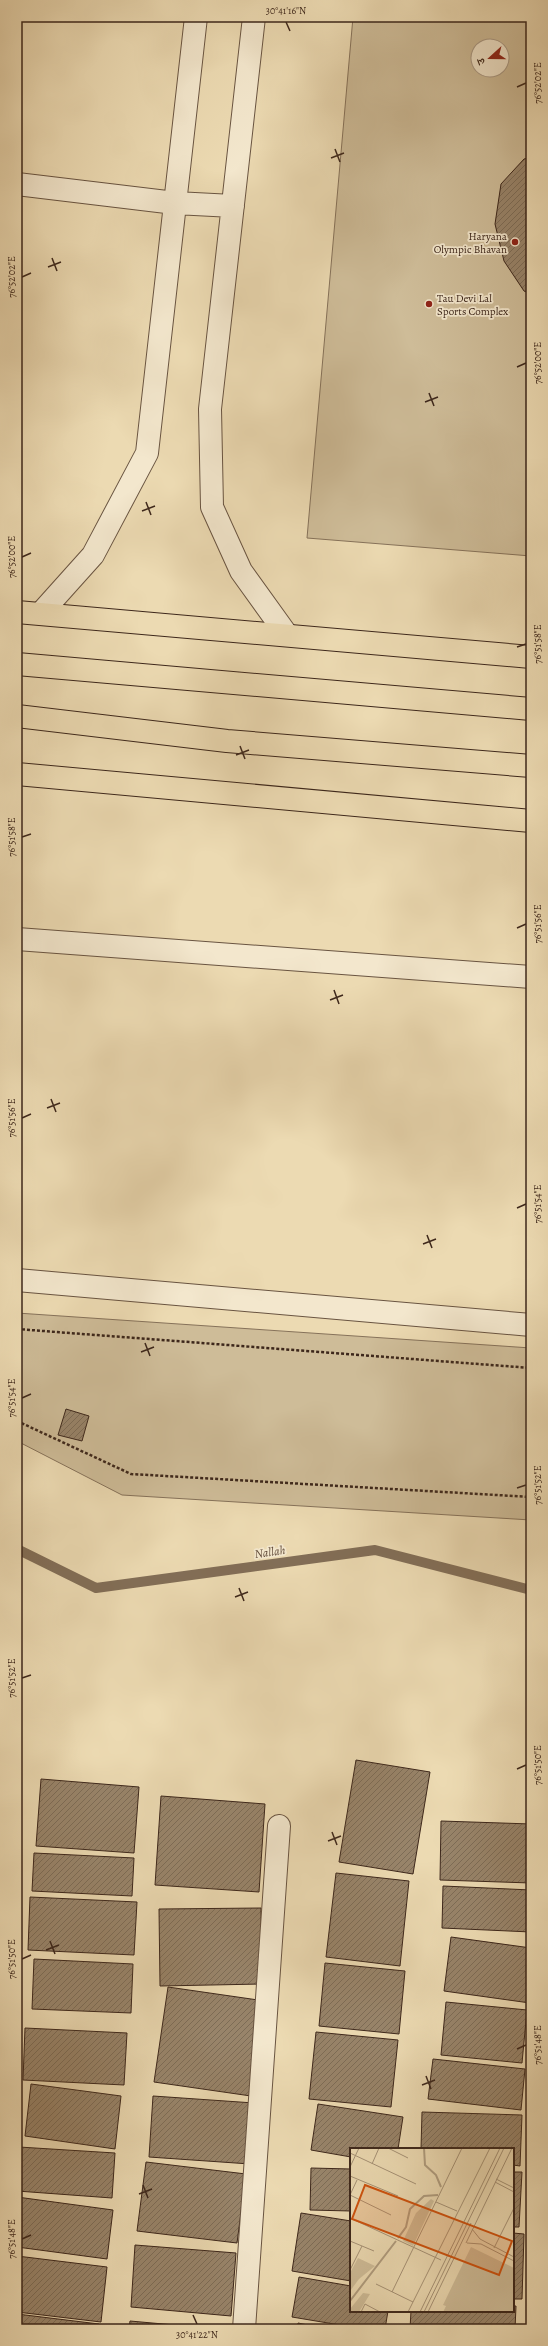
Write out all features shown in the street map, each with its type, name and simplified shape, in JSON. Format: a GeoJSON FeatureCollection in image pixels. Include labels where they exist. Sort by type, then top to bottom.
{"type":"FeatureCollection","features":[{"type":"Feature","properties":{"kind":"highway"},"geometry":{"type":"LineString","coordinates":[[17,612],[531,657]]}},
{"type":"Feature","properties":{"kind":"highway"},"geometry":{"type":"LineString","coordinates":[[17,664],[531,709]]}},
{"type":"Feature","properties":{"kind":"highway"},"geometry":{"type":"LineString","coordinates":[[17,716],[227,741],[531,766]]}},
{"type":"Feature","properties":{"kind":"highway"},"geometry":{"type":"LineString","coordinates":[[17,774],[531,821]]}},
{"type":"Feature","properties":{"kind":"street"},"geometry":{"type":"LineString","coordinates":[[41,613],[93,555],[147,453],[196,17]]}},
{"type":"Feature","properties":{"kind":"street"},"geometry":{"type":"LineString","coordinates":[[254,17],[210,409],[212,507],[241,571],[287,635]]}},
{"type":"Feature","properties":{"kind":"street"},"geometry":{"type":"LineString","coordinates":[[17,184],[175,204],[233,206]]}},
{"type":"Feature","properties":{"kind":"street"},"geometry":{"type":"LineString","coordinates":[[17,939],[531,977]]}},
{"type":"Feature","properties":{"kind":"street"},"geometry":{"type":"LineString","coordinates":[[17,1280],[531,1325]]}},
{"type":"Feature","properties":{"kind":"street"},"geometry":{"type":"LineString","coordinates":[[244,2329],[279,1826]]}},
{"type":"Feature","properties":{"kind":"path"},"geometry":{"type":"LineString","coordinates":[[17,1329],[531,1368]]}},
{"type":"Feature","properties":{"kind":"path"},"geometry":{"type":"LineString","coordinates":[[17,1420],[131,1474],[531,1496]]}},
{"type":"Feature","properties":{"kind":"shaded area","name":"Tau Devi Lal Sports Complex"},"geometry":{"type":"Polygon","coordinates":[[[353,17],[531,17],[531,556],[307,538],[353,17]]]}},
{"type":"Feature","properties":{"kind":"shaded area"},"geometry":{"type":"Polygon","coordinates":[[[17,1313],[531,1348],[531,1520],[122,1495],[17,1441],[17,1313]]]}},
{"type":"Feature","properties":{"kind":"building","name":"Haryana Olympic Bhavan"},"geometry":{"type":"Polygon","coordinates":[[[531,157],[531,294],[524,291],[504,261],[495,224],[501,184],[524,159],[531,157]]]}},
{"type":"Feature","properties":{"kind":"building"},"geometry":{"type":"Polygon","coordinates":[[[66,1409],[89,1416],[82,1441],[58,1435],[66,1409]]]}},
{"type":"Feature","properties":{"kind":"building"},"geometry":{"type":"Polygon","coordinates":[[[356,1760],[430,1772],[413,1874],[339,1862],[356,1760]]]}},
{"type":"Feature","properties":{"kind":"building"},"geometry":{"type":"Polygon","coordinates":[[[41,1779],[139,1787],[134,1853],[36,1846],[41,1779]]]}},
{"type":"Feature","properties":{"kind":"building"},"geometry":{"type":"Polygon","coordinates":[[[161,1796],[265,1804],[259,1892],[155,1885],[161,1796]]]}},
{"type":"Feature","properties":{"kind":"building"},"geometry":{"type":"Polygon","coordinates":[[[441,1821],[531,1824],[531,1883],[440,1880],[441,1821]]]}},
{"type":"Feature","properties":{"kind":"building"},"geometry":{"type":"Polygon","coordinates":[[[34,1853],[134,1858],[132,1896],[32,1891],[34,1853]]]}},
{"type":"Feature","properties":{"kind":"building"},"geometry":{"type":"Polygon","coordinates":[[[336,1873],[409,1881],[400,1966],[326,1957],[336,1873]]]}},
{"type":"Feature","properties":{"kind":"building"},"geometry":{"type":"Polygon","coordinates":[[[443,1886],[531,1890],[531,1932],[442,1928],[443,1886]]]}},
{"type":"Feature","properties":{"kind":"building"},"geometry":{"type":"Polygon","coordinates":[[[30,1897],[137,1902],[134,1955],[28,1950],[30,1897]]]}},
{"type":"Feature","properties":{"kind":"building"},"geometry":{"type":"Polygon","coordinates":[[[261,1908],[262,1984],[160,1986],[159,1909],[261,1908]]]}},
{"type":"Feature","properties":{"kind":"building"},"geometry":{"type":"Polygon","coordinates":[[[451,1937],[531,1948],[530,2003],[444,1991],[451,1937]]]}},
{"type":"Feature","properties":{"kind":"building"},"geometry":{"type":"Polygon","coordinates":[[[34,1959],[133,1964],[131,2013],[32,2009],[34,1959]]]}},
{"type":"Feature","properties":{"kind":"building"},"geometry":{"type":"Polygon","coordinates":[[[325,1963],[405,1971],[399,2034],[319,2026],[325,1963]]]}},
{"type":"Feature","properties":{"kind":"building"},"geometry":{"type":"Polygon","coordinates":[[[168,1987],[265,2001],[251,2096],[154,2082],[168,1987]]]}},
{"type":"Feature","properties":{"kind":"building"},"geometry":{"type":"Polygon","coordinates":[[[446,2002],[527,2010],[522,2063],[441,2055],[446,2002]]]}},
{"type":"Feature","properties":{"kind":"building"},"geometry":{"type":"Polygon","coordinates":[[[25,2028],[127,2033],[124,2085],[23,2080],[25,2028]]]}},
{"type":"Feature","properties":{"kind":"building"},"geometry":{"type":"Polygon","coordinates":[[[316,2032],[398,2040],[391,2107],[309,2099],[316,2032]]]}},
{"type":"Feature","properties":{"kind":"building"},"geometry":{"type":"Polygon","coordinates":[[[433,2059],[525,2069],[521,2110],[428,2099],[433,2059]]]}},
{"type":"Feature","properties":{"kind":"building"},"geometry":{"type":"Polygon","coordinates":[[[31,2084],[121,2096],[115,2149],[25,2136],[31,2084]]]}},
{"type":"Feature","properties":{"kind":"building"},"geometry":{"type":"Polygon","coordinates":[[[153,2096],[254,2103],[250,2164],[149,2157],[153,2096]]]}},
{"type":"Feature","properties":{"kind":"building"},"geometry":{"type":"Polygon","coordinates":[[[318,2104],[403,2117],[398,2148],[350,2148],[350,2157],[311,2150],[318,2104]]]}},
{"type":"Feature","properties":{"kind":"building"},"geometry":{"type":"Polygon","coordinates":[[[422,2112],[522,2115],[520,2166],[514,2165],[514,2148],[421,2148],[422,2112]]]}},
{"type":"Feature","properties":{"kind":"building"},"geometry":{"type":"Polygon","coordinates":[[[19,2147],[115,2153],[112,2198],[17,2191],[19,2147]]]}},
{"type":"Feature","properties":{"kind":"building"},"geometry":{"type":"Polygon","coordinates":[[[146,2162],[246,2174],[237,2243],[137,2231],[146,2162]]]}},
{"type":"Feature","properties":{"kind":"building"},"geometry":{"type":"Polygon","coordinates":[[[311,2168],[350,2169],[350,2211],[310,2210],[311,2168]]]}},
{"type":"Feature","properties":{"kind":"building"},"geometry":{"type":"Polygon","coordinates":[[[514,2172],[522,2172],[519,2227],[514,2227],[514,2172]]]}},
{"type":"Feature","properties":{"kind":"building"},"geometry":{"type":"Polygon","coordinates":[[[17,2197],[113,2210],[107,2259],[17,2247],[17,2197]]]}},
{"type":"Feature","properties":{"kind":"building"},"geometry":{"type":"Polygon","coordinates":[[[301,2213],[350,2221],[350,2281],[292,2271],[301,2213]]]}},
{"type":"Feature","properties":{"kind":"building"},"geometry":{"type":"Polygon","coordinates":[[[514,2233],[524,2234],[522,2299],[514,2299],[514,2233]]]}},
{"type":"Feature","properties":{"kind":"building"},"geometry":{"type":"Polygon","coordinates":[[[135,2245],[236,2253],[231,2316],[131,2307],[135,2245]]]}},
{"type":"Feature","properties":{"kind":"building"},"geometry":{"type":"Polygon","coordinates":[[[17,2256],[107,2267],[101,2322],[17,2312],[17,2256]]]}},
{"type":"Feature","properties":{"kind":"building"},"geometry":{"type":"Polygon","coordinates":[[[299,2277],[350,2286],[350,2312],[388,2312],[385,2329],[364,2329],[292,2317],[299,2277]]]}},
{"type":"Feature","properties":{"kind":"building"},"geometry":{"type":"Polygon","coordinates":[[[514,2306],[516,2306],[515,2329],[410,2329],[411,2312],[514,2312],[514,2306]]]}},
{"type":"Feature","properties":{"kind":"building"},"geometry":{"type":"Polygon","coordinates":[[[17,2314],[99,2324],[98,2329],[17,2329],[17,2314]]]}},
{"type":"Feature","properties":{"kind":"building"},"geometry":{"type":"Polygon","coordinates":[[[130,2321],[219,2329],[129,2329],[130,2321]]]}},
{"type":"Feature","properties":{"kind":"building"},"geometry":{"type":"Polygon","coordinates":[[[298,2323],[328,2329],[297,2329],[298,2323]]]}},
{"type":"Feature","properties":{"kind":"waterway","name":"Nallah"},"geometry":{"type":"LineString","coordinates":[[17,1549],[96,1588],[375,1550],[531,1590]]}},
{"type":"Feature","properties":{"kind":"place","name":"Haryana Olympic Bhavan"},"geometry":{"type":"Point","coordinates":[515,242]}},
{"type":"Feature","properties":{"kind":"place","name":"Tau Devi Lal Sports Complex"},"geometry":{"type":"Point","coordinates":[429,304]}}]}
